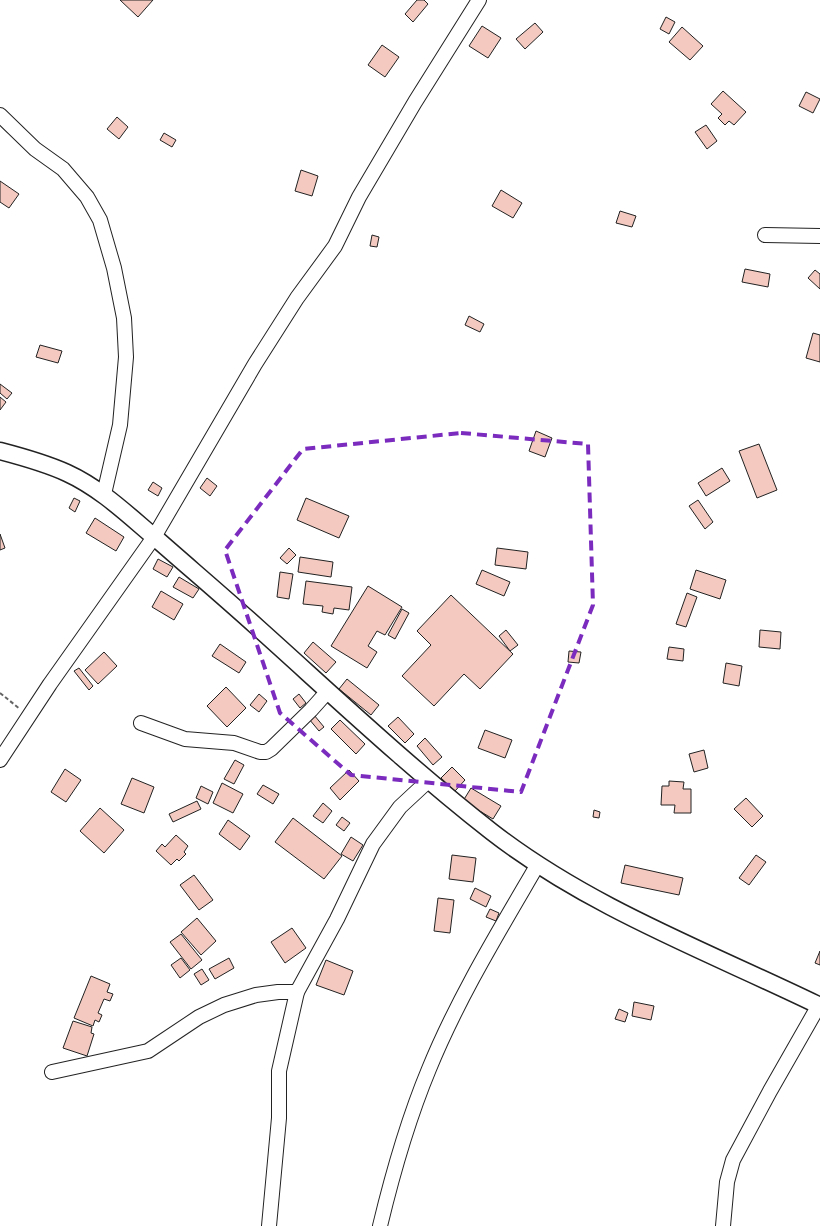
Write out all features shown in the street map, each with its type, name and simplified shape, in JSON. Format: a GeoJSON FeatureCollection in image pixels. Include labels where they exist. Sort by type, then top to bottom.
{"type":"FeatureCollection","features":[{"type":"Feature","properties":{"kind":"main road"},"geometry":{"type":"LineString","coordinates":[[0,451],[34,460],[68,473],[104,494],[428,781],[495,834],[538,864],[594,898],[666,934],[819,1005]]}},
{"type":"Feature","properties":{"kind":"street"},"geometry":{"type":"LineString","coordinates":[[0,760],[154,537],[296,298],[335,246],[359,197],[415,102],[480,0]]}},
{"type":"Feature","properties":{"kind":"street"},"geometry":{"type":"LineString","coordinates":[[0,115],[35,150],[63,169],[87,197],[100,220],[114,268],[124,318],[126,357],[120,425],[104,494]]}},
{"type":"Feature","properties":{"kind":"street"},"geometry":{"type":"LineString","coordinates":[[765,235],[820,236]]}},
{"type":"Feature","properties":{"kind":"street"},"geometry":{"type":"LineString","coordinates":[[141,723],[185,739],[234,743],[266,752],[311,710],[328,691]]}},
{"type":"Feature","properties":{"kind":"street"},"geometry":{"type":"LineString","coordinates":[[269,1226],[280,1118],[279,1071],[297,992],[337,919],[373,844],[400,807],[428,781]]}},
{"type":"Feature","properties":{"kind":"street"},"geometry":{"type":"LineString","coordinates":[[380,1226],[387,1196],[428,1071],[464,994],[538,864]]}},
{"type":"Feature","properties":{"kind":"street"},"geometry":{"type":"LineString","coordinates":[[52,1072],[148,1051],[199,1017],[224,1005],[256,995],[297,992]]}},
{"type":"Feature","properties":{"kind":"street"},"geometry":{"type":"LineString","coordinates":[[723,1226],[727,1182],[733,1160],[819,1005]]}},
{"type":"Feature","properties":{"kind":"path"},"geometry":{"type":"LineString","coordinates":[[0,693],[29,716]]}},
{"type":"Feature","properties":{"kind":"highlighted area"},"geometry":{"type":"Polygon","coordinates":[[[461,433],[588,444],[593,605],[521,792],[351,775],[280,713],[225,550],[303,449],[461,433]]]}},
{"type":"Feature","properties":{"kind":"building"},"geometry":{"type":"Polygon","coordinates":[[[120,0],[153,0],[138,17],[120,0]]]}},
{"type":"Feature","properties":{"kind":"building"},"geometry":{"type":"Polygon","coordinates":[[[417,0],[424,0],[428,4],[413,22],[405,14],[417,0]]]}},
{"type":"Feature","properties":{"kind":"building"},"geometry":{"type":"Polygon","coordinates":[[[666,17],[675,22],[669,34],[660,29],[666,17]]]}},
{"type":"Feature","properties":{"kind":"building"},"geometry":{"type":"Polygon","coordinates":[[[535,23],[543,32],[525,49],[516,39],[535,23]]]}},
{"type":"Feature","properties":{"kind":"building"},"geometry":{"type":"Polygon","coordinates":[[[482,26],[501,38],[488,58],[469,46],[482,26]]]}},
{"type":"Feature","properties":{"kind":"building"},"geometry":{"type":"Polygon","coordinates":[[[682,27],[703,46],[690,60],[669,42],[682,27]]]}},
{"type":"Feature","properties":{"kind":"building"},"geometry":{"type":"Polygon","coordinates":[[[382,45],[399,57],[385,77],[368,65],[382,45]]]}},
{"type":"Feature","properties":{"kind":"building"},"geometry":{"type":"Polygon","coordinates":[[[723,91],[746,112],[734,125],[729,121],[725,125],[718,118],[722,114],[711,104],[723,91]]]}},
{"type":"Feature","properties":{"kind":"building"},"geometry":{"type":"Polygon","coordinates":[[[806,92],[820,99],[813,113],[799,106],[806,92]]]}},
{"type":"Feature","properties":{"kind":"building"},"geometry":{"type":"Polygon","coordinates":[[[117,117],[128,127],[119,139],[107,129],[117,117]]]}},
{"type":"Feature","properties":{"kind":"building"},"geometry":{"type":"Polygon","coordinates":[[[706,125],[717,141],[707,149],[695,132],[706,125]]]}},
{"type":"Feature","properties":{"kind":"building"},"geometry":{"type":"Polygon","coordinates":[[[164,133],[176,140],[172,147],[160,140],[164,133]]]}},
{"type":"Feature","properties":{"kind":"building"},"geometry":{"type":"Polygon","coordinates":[[[301,170],[318,176],[312,196],[295,191],[301,170]]]}},
{"type":"Feature","properties":{"kind":"building"},"geometry":{"type":"Polygon","coordinates":[[[0,181],[19,194],[9,208],[0,202],[0,181]]]}},
{"type":"Feature","properties":{"kind":"building"},"geometry":{"type":"Polygon","coordinates":[[[501,190],[522,203],[513,218],[492,206],[501,190]]]}},
{"type":"Feature","properties":{"kind":"building"},"geometry":{"type":"Polygon","coordinates":[[[620,211],[636,216],[632,227],[616,223],[620,211]]]}},
{"type":"Feature","properties":{"kind":"building"},"geometry":{"type":"Polygon","coordinates":[[[372,235],[379,237],[377,247],[370,246],[372,235]]]}},
{"type":"Feature","properties":{"kind":"building"},"geometry":{"type":"Polygon","coordinates":[[[745,269],[770,274],[768,287],[742,282],[745,269]]]}},
{"type":"Feature","properties":{"kind":"building"},"geometry":{"type":"Polygon","coordinates":[[[815,270],[820,274],[820,289],[808,278],[815,270]]]}},
{"type":"Feature","properties":{"kind":"building"},"geometry":{"type":"Polygon","coordinates":[[[469,316],[484,324],[480,332],[465,325],[469,316]]]}},
{"type":"Feature","properties":{"kind":"building"},"geometry":{"type":"Polygon","coordinates":[[[813,333],[820,335],[820,362],[806,358],[813,333]]]}},
{"type":"Feature","properties":{"kind":"building"},"geometry":{"type":"Polygon","coordinates":[[[40,345],[62,351],[58,363],[36,357],[40,345]]]}},
{"type":"Feature","properties":{"kind":"building"},"geometry":{"type":"Polygon","coordinates":[[[0,384],[12,393],[7,399],[0,393],[0,384]]]}},
{"type":"Feature","properties":{"kind":"building"},"geometry":{"type":"Polygon","coordinates":[[[0,397],[6,402],[0,410],[0,397]]]}},
{"type":"Feature","properties":{"kind":"building"},"geometry":{"type":"Polygon","coordinates":[[[536,431],[552,438],[545,457],[529,451],[536,431]]]}},
{"type":"Feature","properties":{"kind":"building"},"geometry":{"type":"Polygon","coordinates":[[[759,444],[777,490],[757,498],[739,451],[759,444]]]}},
{"type":"Feature","properties":{"kind":"building"},"geometry":{"type":"Polygon","coordinates":[[[722,468],[730,481],[706,496],[698,483],[722,468]]]}},
{"type":"Feature","properties":{"kind":"building"},"geometry":{"type":"Polygon","coordinates":[[[207,478],[217,486],[210,496],[200,488],[207,478]]]}},
{"type":"Feature","properties":{"kind":"building"},"geometry":{"type":"Polygon","coordinates":[[[153,482],[162,488],[158,496],[148,490],[153,482]]]}},
{"type":"Feature","properties":{"kind":"building"},"geometry":{"type":"Polygon","coordinates":[[[74,498],[80,501],[75,512],[69,508],[74,498]]]}},
{"type":"Feature","properties":{"kind":"building"},"geometry":{"type":"Polygon","coordinates":[[[306,498],[349,516],[339,538],[297,520],[306,498]]]}},
{"type":"Feature","properties":{"kind":"building"},"geometry":{"type":"Polygon","coordinates":[[[698,500],[713,522],[705,529],[689,506],[698,500]]]}},
{"type":"Feature","properties":{"kind":"building"},"geometry":{"type":"Polygon","coordinates":[[[95,518],[124,537],[116,551],[86,533],[95,518]]]}},
{"type":"Feature","properties":{"kind":"building"},"geometry":{"type":"Polygon","coordinates":[[[0,534],[5,548],[0,550],[0,534]]]}},
{"type":"Feature","properties":{"kind":"building"},"geometry":{"type":"Polygon","coordinates":[[[289,548],[296,555],[287,564],[280,558],[289,548]]]}},
{"type":"Feature","properties":{"kind":"building"},"geometry":{"type":"Polygon","coordinates":[[[497,548],[528,552],[526,569],[495,565],[497,548]]]}},
{"type":"Feature","properties":{"kind":"building"},"geometry":{"type":"Polygon","coordinates":[[[300,557],[333,562],[331,577],[298,572],[300,557]]]}},
{"type":"Feature","properties":{"kind":"building"},"geometry":{"type":"Polygon","coordinates":[[[158,559],[173,567],[167,577],[153,569],[158,559]]]}},
{"type":"Feature","properties":{"kind":"building"},"geometry":{"type":"Polygon","coordinates":[[[482,570],[510,582],[504,596],[476,584],[482,570]]]}},
{"type":"Feature","properties":{"kind":"building"},"geometry":{"type":"Polygon","coordinates":[[[696,570],[726,580],[720,599],[690,589],[696,570]]]}},
{"type":"Feature","properties":{"kind":"building"},"geometry":{"type":"Polygon","coordinates":[[[280,572],[293,574],[289,599],[277,597],[280,572]]]}},
{"type":"Feature","properties":{"kind":"building"},"geometry":{"type":"Polygon","coordinates":[[[179,577],[199,589],[193,598],[173,587],[179,577]]]}},
{"type":"Feature","properties":{"kind":"building"},"geometry":{"type":"Polygon","coordinates":[[[306,581],[352,587],[349,610],[334,608],[333,614],[322,612],[323,606],[303,604],[306,581]]]}},
{"type":"Feature","properties":{"kind":"building"},"geometry":{"type":"Polygon","coordinates":[[[368,586],[402,607],[385,635],[377,631],[368,646],[377,652],[367,668],[331,646],[368,586]]]}},
{"type":"Feature","properties":{"kind":"building"},"geometry":{"type":"Polygon","coordinates":[[[161,591],[183,604],[174,620],[152,607],[161,591]]]}},
{"type":"Feature","properties":{"kind":"building"},"geometry":{"type":"Polygon","coordinates":[[[687,593],[697,597],[686,627],[676,624],[687,593]]]}},
{"type":"Feature","properties":{"kind":"building"},"geometry":{"type":"Polygon","coordinates":[[[451,595],[513,654],[480,689],[464,674],[434,706],[402,676],[431,645],[417,631],[451,595]]]}},
{"type":"Feature","properties":{"kind":"building"},"geometry":{"type":"Polygon","coordinates":[[[402,609],[409,613],[395,639],[388,635],[402,609]]]}},
{"type":"Feature","properties":{"kind":"building"},"geometry":{"type":"Polygon","coordinates":[[[506,630],[518,645],[510,651],[499,636],[506,630]]]}},
{"type":"Feature","properties":{"kind":"building"},"geometry":{"type":"Polygon","coordinates":[[[760,630],[781,632],[780,649],[759,647],[760,630]]]}},
{"type":"Feature","properties":{"kind":"building"},"geometry":{"type":"Polygon","coordinates":[[[313,642],[336,662],[326,673],[304,653],[313,642]]]}},
{"type":"Feature","properties":{"kind":"building"},"geometry":{"type":"Polygon","coordinates":[[[220,644],[246,662],[239,673],[212,656],[220,644]]]}},
{"type":"Feature","properties":{"kind":"building"},"geometry":{"type":"Polygon","coordinates":[[[669,647],[684,649],[683,661],[667,659],[669,647]]]}},
{"type":"Feature","properties":{"kind":"building"},"geometry":{"type":"Polygon","coordinates":[[[569,651],[581,652],[579,663],[568,662],[569,651]]]}},
{"type":"Feature","properties":{"kind":"building"},"geometry":{"type":"Polygon","coordinates":[[[104,652],[117,666],[98,684],[85,670],[104,652]]]}},
{"type":"Feature","properties":{"kind":"building"},"geometry":{"type":"Polygon","coordinates":[[[726,663],[742,666],[739,686],[723,683],[726,663]]]}},
{"type":"Feature","properties":{"kind":"building"},"geometry":{"type":"Polygon","coordinates":[[[79,668],[93,686],[89,690],[74,671],[79,668]]]}},
{"type":"Feature","properties":{"kind":"building"},"geometry":{"type":"Polygon","coordinates":[[[347,679],[379,705],[371,715],[339,689],[347,679]]]}},
{"type":"Feature","properties":{"kind":"building"},"geometry":{"type":"Polygon","coordinates":[[[226,687],[246,708],[227,727],[207,706],[226,687]]]}},
{"type":"Feature","properties":{"kind":"building"},"geometry":{"type":"Polygon","coordinates":[[[259,694],[267,701],[259,712],[250,705],[259,694]]]}},
{"type":"Feature","properties":{"kind":"building"},"geometry":{"type":"Polygon","coordinates":[[[299,694],[306,703],[300,708],[293,699],[299,694]]]}},
{"type":"Feature","properties":{"kind":"building"},"geometry":{"type":"Polygon","coordinates":[[[314,715],[324,727],[319,731],[309,719],[314,715]]]}},
{"type":"Feature","properties":{"kind":"building"},"geometry":{"type":"Polygon","coordinates":[[[398,717],[414,734],[405,743],[388,726],[398,717]]]}},
{"type":"Feature","properties":{"kind":"building"},"geometry":{"type":"Polygon","coordinates":[[[340,720],[365,744],[356,754],[331,729],[340,720]]]}},
{"type":"Feature","properties":{"kind":"building"},"geometry":{"type":"Polygon","coordinates":[[[485,730],[512,740],[505,758],[478,748],[485,730]]]}},
{"type":"Feature","properties":{"kind":"building"},"geometry":{"type":"Polygon","coordinates":[[[425,738],[442,757],[433,765],[417,746],[425,738]]]}},
{"type":"Feature","properties":{"kind":"building"},"geometry":{"type":"Polygon","coordinates":[[[704,750],[708,768],[694,772],[689,754],[704,750]]]}},
{"type":"Feature","properties":{"kind":"building"},"geometry":{"type":"Polygon","coordinates":[[[235,760],[244,765],[234,784],[224,779],[235,760]]]}},
{"type":"Feature","properties":{"kind":"building"},"geometry":{"type":"Polygon","coordinates":[[[452,767],[465,780],[455,791],[441,778],[452,767]]]}},
{"type":"Feature","properties":{"kind":"building"},"geometry":{"type":"Polygon","coordinates":[[[65,769],[81,780],[66,802],[51,792],[65,769]]]}},
{"type":"Feature","properties":{"kind":"building"},"geometry":{"type":"Polygon","coordinates":[[[349,770],[359,781],[340,800],[330,788],[349,770]]]}},
{"type":"Feature","properties":{"kind":"building"},"geometry":{"type":"Polygon","coordinates":[[[132,778],[154,787],[144,813],[121,804],[132,778]]]}},
{"type":"Feature","properties":{"kind":"building"},"geometry":{"type":"Polygon","coordinates":[[[669,781],[684,782],[683,789],[691,789],[691,813],[674,813],[675,805],[661,805],[662,786],[669,786],[669,781]]]}},
{"type":"Feature","properties":{"kind":"building"},"geometry":{"type":"Polygon","coordinates":[[[222,783],[243,794],[233,813],[213,803],[222,783]]]}},
{"type":"Feature","properties":{"kind":"building"},"geometry":{"type":"Polygon","coordinates":[[[263,785],[279,794],[273,804],[257,794],[263,785]]]}},
{"type":"Feature","properties":{"kind":"building"},"geometry":{"type":"Polygon","coordinates":[[[201,786],[213,792],[208,804],[196,798],[201,786]]]}},
{"type":"Feature","properties":{"kind":"building"},"geometry":{"type":"Polygon","coordinates":[[[471,788],[501,806],[493,819],[463,801],[471,788]]]}},
{"type":"Feature","properties":{"kind":"building"},"geometry":{"type":"Polygon","coordinates":[[[746,798],[763,816],[752,827],[734,809],[746,798]]]}},
{"type":"Feature","properties":{"kind":"building"},"geometry":{"type":"Polygon","coordinates":[[[197,801],[201,809],[173,822],[169,814],[197,801]]]}},
{"type":"Feature","properties":{"kind":"building"},"geometry":{"type":"Polygon","coordinates":[[[323,803],[332,811],[323,823],[313,816],[323,803]]]}},
{"type":"Feature","properties":{"kind":"building"},"geometry":{"type":"Polygon","coordinates":[[[100,808],[124,830],[104,853],[80,831],[100,808]]]}},
{"type":"Feature","properties":{"kind":"building"},"geometry":{"type":"Polygon","coordinates":[[[594,810],[600,812],[599,818],[593,817],[594,810]]]}},
{"type":"Feature","properties":{"kind":"building"},"geometry":{"type":"Polygon","coordinates":[[[342,817],[350,823],[344,831],[336,825],[342,817]]]}},
{"type":"Feature","properties":{"kind":"building"},"geometry":{"type":"Polygon","coordinates":[[[293,818],[342,856],[324,879],[275,842],[293,818]]]}},
{"type":"Feature","properties":{"kind":"building"},"geometry":{"type":"Polygon","coordinates":[[[228,820],[250,836],[240,850],[219,834],[228,820]]]}},
{"type":"Feature","properties":{"kind":"building"},"geometry":{"type":"Polygon","coordinates":[[[176,835],[188,846],[184,852],[186,854],[179,861],[177,859],[171,865],[156,851],[162,844],[165,847],[176,835]]]}},
{"type":"Feature","properties":{"kind":"building"},"geometry":{"type":"Polygon","coordinates":[[[351,837],[363,845],[353,861],[341,854],[351,837]]]}},
{"type":"Feature","properties":{"kind":"building"},"geometry":{"type":"Polygon","coordinates":[[[452,855],[476,858],[473,882],[449,879],[452,855]]]}},
{"type":"Feature","properties":{"kind":"building"},"geometry":{"type":"Polygon","coordinates":[[[756,855],[766,862],[749,885],[739,878],[756,855]]]}},
{"type":"Feature","properties":{"kind":"building"},"geometry":{"type":"Polygon","coordinates":[[[625,865],[683,878],[679,895],[621,883],[625,865]]]}},
{"type":"Feature","properties":{"kind":"building"},"geometry":{"type":"Polygon","coordinates":[[[194,875],[213,900],[199,910],[180,885],[194,875]]]}},
{"type":"Feature","properties":{"kind":"building"},"geometry":{"type":"Polygon","coordinates":[[[475,888],[491,896],[486,907],[470,899],[475,888]]]}},
{"type":"Feature","properties":{"kind":"building"},"geometry":{"type":"Polygon","coordinates":[[[438,898],[454,900],[450,933],[434,931],[438,898]]]}},
{"type":"Feature","properties":{"kind":"building"},"geometry":{"type":"Polygon","coordinates":[[[490,909],[499,913],[496,921],[486,917],[490,909]]]}},
{"type":"Feature","properties":{"kind":"building"},"geometry":{"type":"Polygon","coordinates":[[[197,918],[216,941],[201,955],[181,932],[197,918]]]}},
{"type":"Feature","properties":{"kind":"building"},"geometry":{"type":"Polygon","coordinates":[[[292,928],[306,948],[285,963],[271,942],[292,928]]]}},
{"type":"Feature","properties":{"kind":"building"},"geometry":{"type":"Polygon","coordinates":[[[181,934],[202,960],[191,969],[170,942],[181,934]]]}},
{"type":"Feature","properties":{"kind":"building"},"geometry":{"type":"Polygon","coordinates":[[[820,951],[820,965],[815,963],[820,951]]]}},
{"type":"Feature","properties":{"kind":"building"},"geometry":{"type":"Polygon","coordinates":[[[181,958],[190,970],[180,978],[171,965],[181,958]]]}},
{"type":"Feature","properties":{"kind":"building"},"geometry":{"type":"Polygon","coordinates":[[[229,958],[234,968],[215,979],[209,969],[229,958]]]}},
{"type":"Feature","properties":{"kind":"building"},"geometry":{"type":"Polygon","coordinates":[[[326,960],[353,971],[344,995],[316,985],[326,960]]]}},
{"type":"Feature","properties":{"kind":"building"},"geometry":{"type":"Polygon","coordinates":[[[202,969],[209,980],[201,985],[194,974],[202,969]]]}},
{"type":"Feature","properties":{"kind":"building"},"geometry":{"type":"Polygon","coordinates":[[[91,976],[110,984],[107,992],[113,994],[110,1001],[104,999],[98,1013],[102,1015],[99,1022],[95,1020],[93,1026],[74,1018],[91,976]]]}},
{"type":"Feature","properties":{"kind":"building"},"geometry":{"type":"Polygon","coordinates":[[[634,1002],[654,1006],[651,1020],[632,1016],[634,1002]]]}},
{"type":"Feature","properties":{"kind":"building"},"geometry":{"type":"Polygon","coordinates":[[[619,1009],[628,1013],[625,1022],[615,1019],[619,1009]]]}},
{"type":"Feature","properties":{"kind":"building"},"geometry":{"type":"Polygon","coordinates":[[[73,1021],[92,1027],[91,1033],[94,1034],[87,1056],[63,1048],[73,1021]]]}}]}
